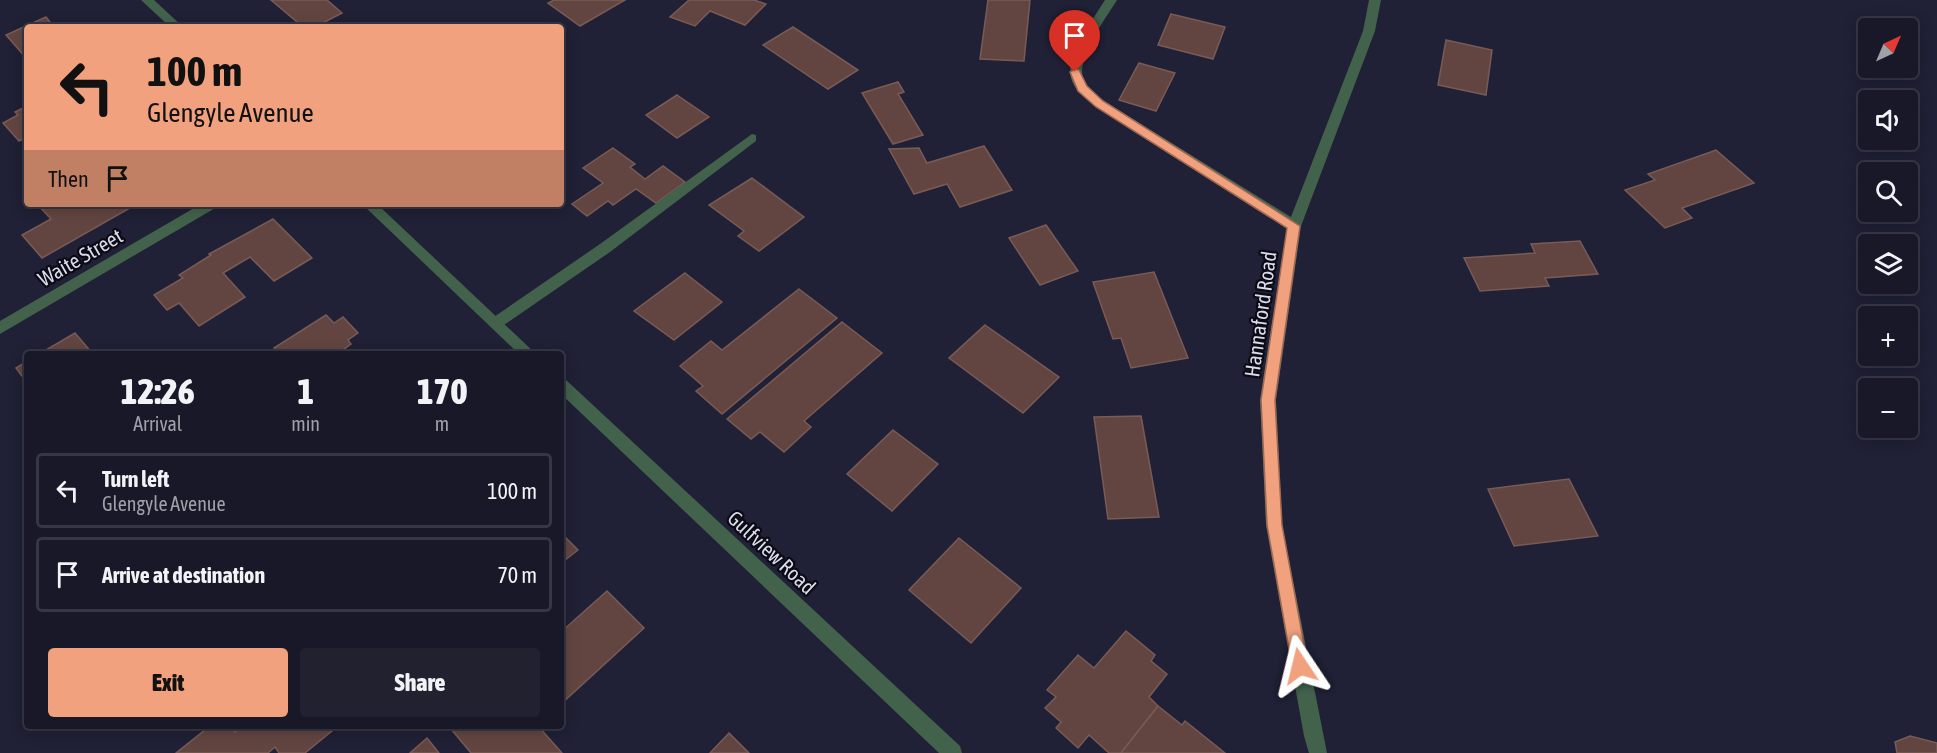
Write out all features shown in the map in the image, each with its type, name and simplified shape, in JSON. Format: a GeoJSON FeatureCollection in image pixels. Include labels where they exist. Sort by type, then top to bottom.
{"type":"FeatureCollection","features":[{"type":"Feature","properties":{"kind":"street"},"geometry":{"type":"LineString","coordinates":[[147,0],[174,24]]}},
{"type":"Feature","properties":{"kind":"street"},"geometry":{"type":"LineString","coordinates":[[1111,0],[1079,58],[1075,72],[1082,88],[1100,104],[1294,226]]}},
{"type":"Feature","properties":{"kind":"street","name":"Hannaford Road"},"geometry":{"type":"LineString","coordinates":[[1318,753],[1274,525],[1268,400],[1294,226],[1369,31],[1375,0]]}},
{"type":"Feature","properties":{"kind":"street"},"geometry":{"type":"LineString","coordinates":[[496,323],[605,248],[752,138]]}},
{"type":"Feature","properties":{"kind":"street","name":"Waite Street"},"geometry":{"type":"LineString","coordinates":[[0,328],[207,207]]}},
{"type":"Feature","properties":{"kind":"street"},"geometry":{"type":"LineString","coordinates":[[372,207],[526,351]]}},
{"type":"Feature","properties":{"kind":"street","name":"Gulfview Road"},"geometry":{"type":"LineString","coordinates":[[564,387],[953,753]]}},
{"type":"Feature","properties":{"kind":"building"},"geometry":{"type":"Polygon","coordinates":[[[271,0],[327,0],[342,13],[321,24],[299,24],[271,0]]]}},
{"type":"Feature","properties":{"kind":"building"},"geometry":{"type":"Polygon","coordinates":[[[554,0],[625,0],[580,26],[548,3],[554,0]]]}},
{"type":"Feature","properties":{"kind":"building"},"geometry":{"type":"Polygon","coordinates":[[[689,0],[754,0],[766,4],[745,25],[710,11],[695,26],[670,17],[689,0]]]}},
{"type":"Feature","properties":{"kind":"building"},"geometry":{"type":"Polygon","coordinates":[[[988,0],[1030,0],[1024,61],[980,59],[988,0]]]}},
{"type":"Feature","properties":{"kind":"building"},"geometry":{"type":"Polygon","coordinates":[[[1171,14],[1225,27],[1213,59],[1158,45],[1171,14]]]}},
{"type":"Feature","properties":{"kind":"building"},"geometry":{"type":"Polygon","coordinates":[[[46,17],[52,24],[30,24],[46,17]]]}},
{"type":"Feature","properties":{"kind":"building"},"geometry":{"type":"Polygon","coordinates":[[[24,27],[24,56],[6,35],[24,27]]]}},
{"type":"Feature","properties":{"kind":"building"},"geometry":{"type":"Polygon","coordinates":[[[793,27],[858,70],[828,89],[763,45],[793,27]]]}},
{"type":"Feature","properties":{"kind":"building"},"geometry":{"type":"Polygon","coordinates":[[[1446,40],[1492,50],[1486,95],[1438,85],[1446,40]]]}},
{"type":"Feature","properties":{"kind":"building"},"geometry":{"type":"Polygon","coordinates":[[[1139,63],[1175,73],[1156,111],[1119,100],[1139,63]]]}},
{"type":"Feature","properties":{"kind":"building"},"geometry":{"type":"Polygon","coordinates":[[[898,82],[904,92],[898,94],[923,135],[893,144],[862,93],[898,82]]]}},
{"type":"Feature","properties":{"kind":"building"},"geometry":{"type":"Polygon","coordinates":[[[677,95],[709,117],[677,138],[646,115],[677,95]]]}},
{"type":"Feature","properties":{"kind":"building"},"geometry":{"type":"Polygon","coordinates":[[[24,108],[24,138],[19,141],[3,123],[18,115],[15,112],[24,108]]]}},
{"type":"Feature","properties":{"kind":"building"},"geometry":{"type":"Polygon","coordinates":[[[984,146],[1012,190],[960,207],[947,184],[914,194],[889,149],[919,148],[927,163],[984,146]]]}},
{"type":"Feature","properties":{"kind":"building"},"geometry":{"type":"Polygon","coordinates":[[[613,148],[635,164],[630,167],[645,179],[663,166],[685,182],[656,203],[636,189],[613,205],[608,201],[587,216],[572,204],[603,183],[583,168],[613,148]]]}},
{"type":"Feature","properties":{"kind":"building"},"geometry":{"type":"Polygon","coordinates":[[[1716,150],[1754,183],[1682,208],[1692,218],[1665,228],[1625,190],[1655,180],[1648,174],[1716,150]]]}},
{"type":"Feature","properties":{"kind":"building"},"geometry":{"type":"Polygon","coordinates":[[[752,178],[804,217],[759,251],[738,236],[744,231],[709,205],[752,178]]]}},
{"type":"Feature","properties":{"kind":"building"},"geometry":{"type":"Polygon","coordinates":[[[40,207],[132,207],[42,258],[22,235],[51,219],[40,207]]]}},
{"type":"Feature","properties":{"kind":"building"},"geometry":{"type":"Polygon","coordinates":[[[273,219],[312,258],[274,281],[250,257],[223,273],[245,297],[199,326],[179,303],[167,310],[154,295],[183,278],[179,275],[211,255],[209,254],[273,219]]]}},
{"type":"Feature","properties":{"kind":"building"},"geometry":{"type":"Polygon","coordinates":[[[1046,225],[1078,271],[1040,285],[1009,238],[1046,225]]]}},
{"type":"Feature","properties":{"kind":"building"},"geometry":{"type":"Polygon","coordinates":[[[1580,241],[1598,274],[1545,278],[1549,286],[1480,291],[1464,258],[1535,253],[1531,244],[1580,241]]]}},
{"type":"Feature","properties":{"kind":"building"},"geometry":{"type":"Polygon","coordinates":[[[1154,272],[1188,358],[1131,368],[1121,338],[1113,339],[1093,282],[1154,272]]]}},
{"type":"Feature","properties":{"kind":"building"},"geometry":{"type":"Polygon","coordinates":[[[685,273],[722,302],[674,340],[634,311],[685,273]]]}},
{"type":"Feature","properties":{"kind":"building"},"geometry":{"type":"Polygon","coordinates":[[[799,289],[837,318],[722,414],[696,391],[703,386],[680,366],[711,341],[722,350],[799,289]]]}},
{"type":"Feature","properties":{"kind":"building"},"geometry":{"type":"Polygon","coordinates":[[[326,315],[334,323],[343,317],[358,333],[348,340],[351,344],[341,351],[276,351],[274,348],[326,315]]]}},
{"type":"Feature","properties":{"kind":"building"},"geometry":{"type":"Polygon","coordinates":[[[842,322],[882,353],[804,421],[811,427],[784,452],[760,432],[751,439],[727,419],[842,322]]]}},
{"type":"Feature","properties":{"kind":"building"},"geometry":{"type":"Polygon","coordinates":[[[985,325],[1059,377],[1023,413],[949,358],[985,325]]]}},
{"type":"Feature","properties":{"kind":"building"},"geometry":{"type":"Polygon","coordinates":[[[75,333],[90,351],[44,351],[75,333]]]}},
{"type":"Feature","properties":{"kind":"building"},"geometry":{"type":"Polygon","coordinates":[[[24,363],[24,379],[16,368],[24,363]]]}},
{"type":"Feature","properties":{"kind":"building"},"geometry":{"type":"Polygon","coordinates":[[[1141,416],[1159,517],[1108,519],[1094,417],[1141,416]]]}},
{"type":"Feature","properties":{"kind":"building"},"geometry":{"type":"Polygon","coordinates":[[[893,430],[938,464],[892,511],[847,474],[893,430]]]}},
{"type":"Feature","properties":{"kind":"building"},"geometry":{"type":"Polygon","coordinates":[[[1569,479],[1598,536],[1514,546],[1488,489],[1569,479]]]}},
{"type":"Feature","properties":{"kind":"building"},"geometry":{"type":"Polygon","coordinates":[[[564,536],[578,550],[564,561],[564,536]]]}},
{"type":"Feature","properties":{"kind":"building"},"geometry":{"type":"Polygon","coordinates":[[[959,538],[1021,588],[971,643],[909,590],[959,538]]]}},
{"type":"Feature","properties":{"kind":"building"},"geometry":{"type":"Polygon","coordinates":[[[607,591],[644,628],[564,701],[564,629],[607,591]]]}},
{"type":"Feature","properties":{"kind":"building"},"geometry":{"type":"Polygon","coordinates":[[[1126,631],[1155,655],[1151,661],[1167,674],[1149,697],[1158,706],[1121,753],[1109,753],[1089,735],[1078,748],[1056,728],[1061,722],[1045,708],[1056,697],[1047,690],[1078,655],[1094,668],[1126,631]]]}},
{"type":"Feature","properties":{"kind":"building"},"geometry":{"type":"Polygon","coordinates":[[[1158,706],[1182,725],[1185,721],[1225,753],[1121,753],[1158,706]]]}},
{"type":"Feature","properties":{"kind":"building"},"geometry":{"type":"Polygon","coordinates":[[[206,729],[233,729],[235,732],[239,729],[334,729],[305,753],[279,753],[275,747],[268,753],[176,753],[206,729]]]}},
{"type":"Feature","properties":{"kind":"building"},"geometry":{"type":"Polygon","coordinates":[[[451,729],[541,729],[562,753],[471,753],[451,729]]]}},
{"type":"Feature","properties":{"kind":"building"},"geometry":{"type":"Polygon","coordinates":[[[729,733],[749,753],[710,753],[729,733]]]}},
{"type":"Feature","properties":{"kind":"building"},"geometry":{"type":"Polygon","coordinates":[[[1910,736],[1937,743],[1937,753],[1897,753],[1895,742],[1910,736]]]}},
{"type":"Feature","properties":{"kind":"building"},"geometry":{"type":"Polygon","coordinates":[[[427,738],[439,753],[410,753],[427,738]]]}},
{"type":"Feature","properties":{"kind":"route"},"geometry":{"type":"LineString","coordinates":[[1075,72],[1082,88],[1100,104],[1294,226],[1268,400],[1274,525],[1300,666]]}}]}
